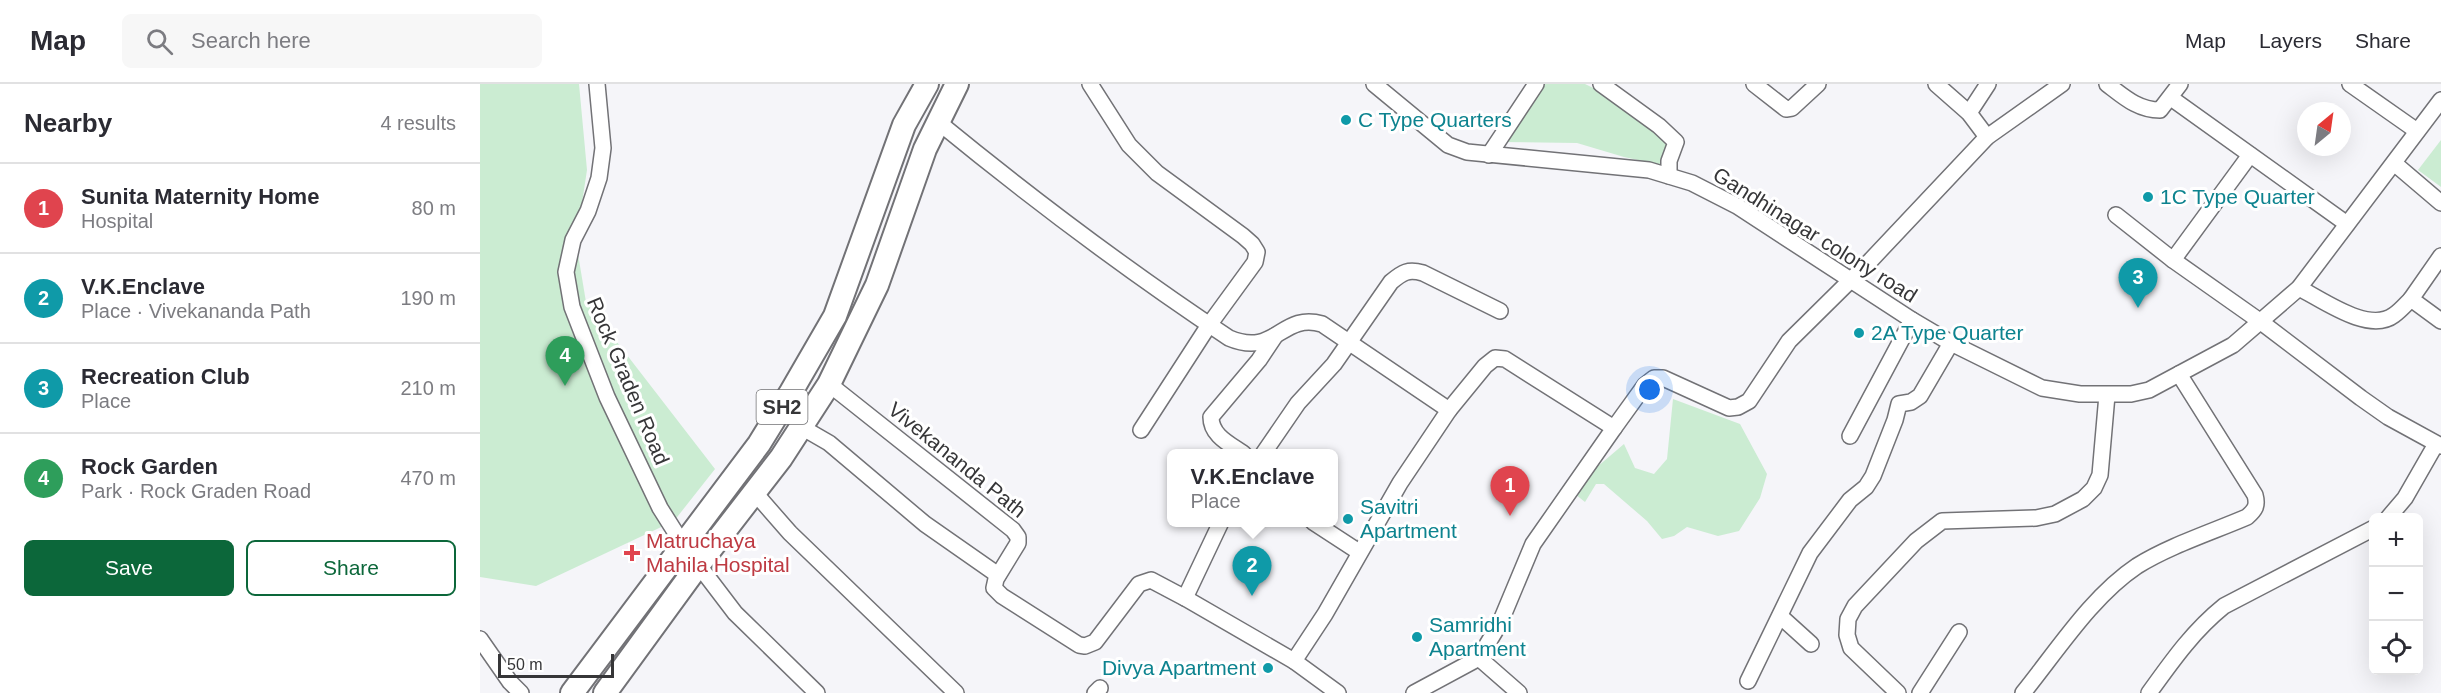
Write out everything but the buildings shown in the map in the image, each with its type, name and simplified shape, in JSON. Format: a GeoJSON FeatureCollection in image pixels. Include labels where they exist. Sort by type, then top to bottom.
{"type":"FeatureCollection","features":[{"type":"Feature","properties":{"kind":"main road","name":"SH2"},"geometry":{"type":"LineString","coordinates":[[572,693],[759,444],[835,316],[904,125],[927,84]]}},
{"type":"Feature","properties":{"kind":"main road","name":"SH2"},"geometry":{"type":"LineString","coordinates":[[605,693],[699,564],[803,428],[829,384],[877,285],[924,149],[957,84]]}},
{"type":"Feature","properties":{"kind":"street","name":"Rock Graden Road"},"geometry":{"type":"LineString","coordinates":[[597,84],[603,148],[599,178],[588,211],[573,240],[566,272],[572,307],[608,397],[650,488],[684,546],[735,613],[817,693]]}},
{"type":"Feature","properties":{"kind":"street"},"geometry":{"type":"LineString","coordinates":[[1090,84],[1129,145],[1157,173],[1243,236],[1257,252],[1256,261],[1209,324],[1141,430]]}},
{"type":"Feature","properties":{"kind":"street","name":"Gandhinagar colony road"},"geometry":{"type":"LineString","coordinates":[[1374,84],[1448,145],[1467,152],[1649,170],[1692,183],[1737,206],[1850,281],[1951,343],[2042,388],[2080,394],[2107,395],[2131,394],[2149,390],[2233,345],[2261,322],[2299,288],[2441,100]]}},
{"type":"Feature","properties":{"kind":"street"},"geometry":{"type":"LineString","coordinates":[[1489,155],[1536,84]]}},
{"type":"Feature","properties":{"kind":"street"},"geometry":{"type":"LineString","coordinates":[[1601,84],[1659,126],[1676,142],[1669,161],[1669,176]]}},
{"type":"Feature","properties":{"kind":"street"},"geometry":{"type":"LineString","coordinates":[[1754,84],[1786,109],[1792,108],[1818,84]]}},
{"type":"Feature","properties":{"kind":"street"},"geometry":{"type":"LineString","coordinates":[[1936,84],[1969,113],[1987,137]]}},
{"type":"Feature","properties":{"kind":"street"},"geometry":{"type":"LineString","coordinates":[[1969,113],[1988,84]]}},
{"type":"Feature","properties":{"kind":"street"},"geometry":{"type":"LineString","coordinates":[[1414,693],[1479,658],[1500,623],[1533,544],[1645,385],[1654,378],[1663,378],[1729,408],[1738,407],[1749,401],[1789,340],[1850,281],[1987,137],[2062,84]]}},
{"type":"Feature","properties":{"kind":"street"},"geometry":{"type":"LineString","coordinates":[[2107,84],[2136,105],[2148,110],[2160,110],[2181,84]]}},
{"type":"Feature","properties":{"kind":"street"},"geometry":{"type":"LineString","coordinates":[[2350,84],[2417,131]]}},
{"type":"Feature","properties":{"kind":"street"},"geometry":{"type":"LineString","coordinates":[[2170,98],[2347,224]]}},
{"type":"Feature","properties":{"kind":"street"},"geometry":{"type":"LineString","coordinates":[[936,122],[1018,188],[1229,338],[1244,344],[1255,345],[1300,322],[1310,320],[1322,324],[1350,341],[1449,410]]}},
{"type":"Feature","properties":{"kind":"street"},"geometry":{"type":"LineString","coordinates":[[2173,260],[2250,155]]}},
{"type":"Feature","properties":{"kind":"street"},"geometry":{"type":"LineString","coordinates":[[2394,163],[2441,203]]}},
{"type":"Feature","properties":{"kind":"street"},"geometry":{"type":"LineString","coordinates":[[2116,215],[2173,260],[2261,322],[2361,398],[2438,445],[2405,498],[2392,513]]}},
{"type":"Feature","properties":{"kind":"street"},"geometry":{"type":"LineString","coordinates":[[2299,288],[2361,320],[2378,322],[2393,317],[2411,298],[2441,256]]}},
{"type":"Feature","properties":{"kind":"street"},"geometry":{"type":"LineString","coordinates":[[1266,449],[1298,403],[1334,364],[1391,282],[1402,272],[1411,270],[1423,273],[1500,311]]}},
{"type":"Feature","properties":{"kind":"street"},"geometry":{"type":"LineString","coordinates":[[2411,298],[2441,321]]}},
{"type":"Feature","properties":{"kind":"street"},"geometry":{"type":"LineString","coordinates":[[1850,435],[1912,320]]}},
{"type":"Feature","properties":{"kind":"street"},"geometry":{"type":"LineString","coordinates":[[1238,449],[1215,432],[1211,425],[1211,417],[1259,360],[1275,335]]}},
{"type":"Feature","properties":{"kind":"street"},"geometry":{"type":"LineString","coordinates":[[1748,681],[1809,554],[1873,476],[1899,404],[1911,402],[1920,396],[1951,343]]}},
{"type":"Feature","properties":{"kind":"street"},"geometry":{"type":"LineString","coordinates":[[1294,661],[1325,614],[1400,483],[1449,410],[1485,366],[1495,358],[1505,359],[1614,428]]}},
{"type":"Feature","properties":{"kind":"street"},"geometry":{"type":"LineString","coordinates":[[2023,693],[2102,596],[2119,580],[2138,566],[2159,555],[2247,518],[2254,512],[2257,504],[2255,495],[2179,374]]}},
{"type":"Feature","properties":{"kind":"street","name":"Vivekananda Path"},"geometry":{"type":"LineString","coordinates":[[829,384],[1013,530],[1018,537],[1018,543],[998,575]]}},
{"type":"Feature","properties":{"kind":"street"},"geometry":{"type":"LineString","coordinates":[[1898,693],[1851,648],[1847,635],[1848,620],[1855,606],[1916,541],[1942,521],[2036,518],[2055,514],[2083,499],[2094,488],[2100,476],[2107,395]]}},
{"type":"Feature","properties":{"kind":"street"},"geometry":{"type":"LineString","coordinates":[[803,428],[829,443],[925,524],[998,575],[994,585],[997,593],[1079,645],[1085,646],[1095,642],[1133,590],[1145,581],[1159,583],[1294,661],[1338,693]]}},
{"type":"Feature","properties":{"kind":"street"},"geometry":{"type":"LineString","coordinates":[[755,493],[790,532],[956,693]]}},
{"type":"Feature","properties":{"kind":"street"},"geometry":{"type":"LineString","coordinates":[[1185,598],[1219,527]]}},
{"type":"Feature","properties":{"kind":"street"},"geometry":{"type":"LineString","coordinates":[[1321,527],[1359,552]]}},
{"type":"Feature","properties":{"kind":"street"},"geometry":{"type":"LineString","coordinates":[[2149,693],[2185,643],[2202,624],[2224,606],[2369,530]]}},
{"type":"Feature","properties":{"kind":"street"},"geometry":{"type":"LineString","coordinates":[[1780,616],[1811,644]]}},
{"type":"Feature","properties":{"kind":"street"},"geometry":{"type":"LineString","coordinates":[[1920,693],[1959,632]]}},
{"type":"Feature","properties":{"kind":"street"},"geometry":{"type":"LineString","coordinates":[[480,639],[510,682],[521,693]]}},
{"type":"Feature","properties":{"kind":"street"},"geometry":{"type":"LineString","coordinates":[[1479,658],[1519,693]]}},
{"type":"Feature","properties":{"kind":"green space"},"geometry":{"type":"Polygon","coordinates":[[[480,84],[579,84],[587,170],[576,242],[586,302],[715,469],[674,521],[536,586],[480,577],[480,84]]]}},
{"type":"Feature","properties":{"kind":"green space"},"geometry":{"type":"Polygon","coordinates":[[[1540,84],[1585,84],[1614,98],[1669,145],[1661,165],[1577,143],[1501,142],[1540,84]]]}},
{"type":"Feature","properties":{"kind":"green space"},"geometry":{"type":"Polygon","coordinates":[[[2441,140],[2441,187],[2418,170],[2441,140]]]}},
{"type":"Feature","properties":{"kind":"green space"},"geometry":{"type":"Polygon","coordinates":[[[1673,399],[1740,424],[1767,474],[1760,498],[1739,531],[1718,536],[1687,527],[1674,536],[1662,539],[1647,521],[1604,484],[1596,484],[1585,502],[1570,490],[1624,444],[1635,468],[1654,474],[1667,459],[1673,399]]]}},
{"type":"Feature","properties":{"kind":"place","name":"C Type Quarters"},"geometry":{"type":"Point","coordinates":[1346,120]}},
{"type":"Feature","properties":{"kind":"place","name":"1C Type Quarter"},"geometry":{"type":"Point","coordinates":[2148,197]}},
{"type":"Feature","properties":{"kind":"place","name":"Recreation Club"},"geometry":{"type":"Point","coordinates":[2138,308]}},
{"type":"Feature","properties":{"kind":"place","name":"2A Type Quarter"},"geometry":{"type":"Point","coordinates":[1859,333]}},
{"type":"Feature","properties":{"kind":"place","name":"Rock Garden"},"geometry":{"type":"Point","coordinates":[565,386]}},
{"type":"Feature","properties":{"kind":"place","name":"Sunita Maternity Home"},"geometry":{"type":"Point","coordinates":[1510,516]}},
{"type":"Feature","properties":{"kind":"place","name":"Savitri Apartment"},"geometry":{"type":"Point","coordinates":[1348,519]}},
{"type":"Feature","properties":{"kind":"place","name":"Matruchaya Mahila Hospital"},"geometry":{"type":"Point","coordinates":[632,553]}},
{"type":"Feature","properties":{"kind":"place","name":"V.K.Enclave"},"geometry":{"type":"Point","coordinates":[1252,596]}},
{"type":"Feature","properties":{"kind":"place","name":"Samridhi Apartment"},"geometry":{"type":"Point","coordinates":[1417,637]}},
{"type":"Feature","properties":{"kind":"place","name":"Divya Apartment"},"geometry":{"type":"Point","coordinates":[1268,668]}}]}
